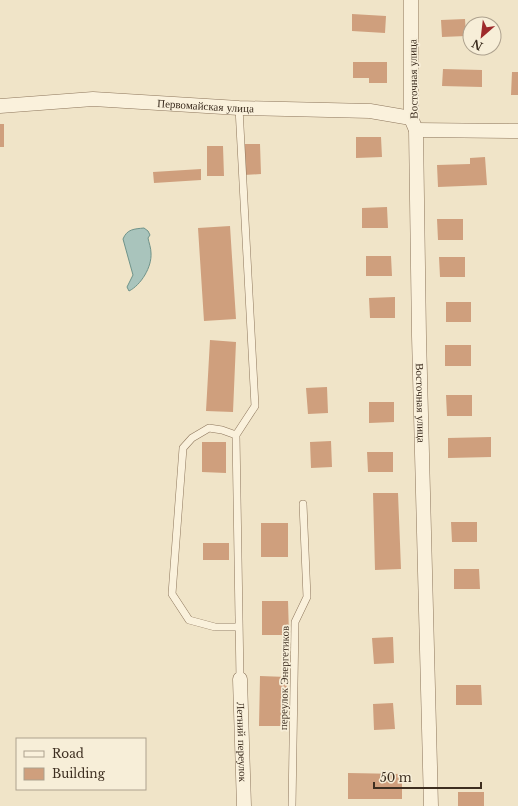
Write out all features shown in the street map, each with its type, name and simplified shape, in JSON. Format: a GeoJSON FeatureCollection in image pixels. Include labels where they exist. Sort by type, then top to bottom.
{"type":"FeatureCollection","features":[{"type":"Feature","properties":{"kind":"street","name":"Восточная улица"},"geometry":{"type":"LineString","coordinates":[[412,0],[431,806]]}},
{"type":"Feature","properties":{"kind":"street","name":"Первомайская улица"},"geometry":{"type":"LineString","coordinates":[[0,106],[93,99],[239,108],[370,111],[414,124],[518,131]]}},
{"type":"Feature","properties":{"kind":"street","name":"Летний переулок"},"geometry":{"type":"LineString","coordinates":[[240,679],[244,806]]}},
{"type":"Feature","properties":{"kind":"lane"},"geometry":{"type":"LineString","coordinates":[[239,108],[255,406],[236,435],[240,679]]}},
{"type":"Feature","properties":{"kind":"lane"},"geometry":{"type":"LineString","coordinates":[[236,435],[222,430],[209,428],[192,438],[183,448],[172,594],[189,620],[215,627],[239,627]]}},
{"type":"Feature","properties":{"kind":"lane","name":"переулок Энергетиков"},"geometry":{"type":"LineString","coordinates":[[292,806],[295,622],[307,597],[303,504]]}},
{"type":"Feature","properties":{"kind":"water"},"geometry":{"type":"Polygon","coordinates":[[[144,228],[150,235],[148,238],[151,251],[150,264],[145,275],[138,284],[129,291],[127,287],[133,275],[123,239],[129,231],[144,228]]]}},
{"type":"Feature","properties":{"kind":"building"},"geometry":{"type":"Polygon","coordinates":[[[352,14],[386,16],[385,33],[352,31],[352,14]]]}},
{"type":"Feature","properties":{"kind":"building"},"geometry":{"type":"Polygon","coordinates":[[[462,19],[462,36],[442,37],[441,20],[462,19]]]}},
{"type":"Feature","properties":{"kind":"building"},"geometry":{"type":"Polygon","coordinates":[[[353,62],[387,62],[387,83],[369,83],[369,78],[353,78],[353,62]]]}},
{"type":"Feature","properties":{"kind":"building"},"geometry":{"type":"Polygon","coordinates":[[[443,69],[482,70],[482,87],[442,86],[443,69]]]}},
{"type":"Feature","properties":{"kind":"building"},"geometry":{"type":"Polygon","coordinates":[[[512,72],[518,72],[518,95],[511,95],[512,72]]]}},
{"type":"Feature","properties":{"kind":"building"},"geometry":{"type":"Polygon","coordinates":[[[0,124],[4,124],[4,147],[0,147],[0,124]]]}},
{"type":"Feature","properties":{"kind":"building"},"geometry":{"type":"Polygon","coordinates":[[[356,137],[381,137],[382,157],[356,158],[356,137]]]}},
{"type":"Feature","properties":{"kind":"building"},"geometry":{"type":"Polygon","coordinates":[[[244,144],[260,144],[261,174],[244,175],[244,144]]]}},
{"type":"Feature","properties":{"kind":"building"},"geometry":{"type":"Polygon","coordinates":[[[207,146],[223,146],[224,176],[207,176],[207,146]]]}},
{"type":"Feature","properties":{"kind":"building"},"geometry":{"type":"Polygon","coordinates":[[[485,157],[487,185],[438,187],[437,165],[470,164],[470,158],[485,157]]]}},
{"type":"Feature","properties":{"kind":"building"},"geometry":{"type":"Polygon","coordinates":[[[201,169],[201,180],[154,183],[153,172],[201,169]]]}},
{"type":"Feature","properties":{"kind":"building"},"geometry":{"type":"Polygon","coordinates":[[[387,207],[388,228],[362,228],[362,208],[387,207]]]}},
{"type":"Feature","properties":{"kind":"building"},"geometry":{"type":"Polygon","coordinates":[[[437,219],[463,219],[463,240],[438,240],[437,219]]]}},
{"type":"Feature","properties":{"kind":"building"},"geometry":{"type":"Polygon","coordinates":[[[230,226],[236,319],[204,321],[198,228],[230,226]]]}},
{"type":"Feature","properties":{"kind":"building"},"geometry":{"type":"Polygon","coordinates":[[[366,256],[391,256],[392,276],[366,276],[366,256]]]}},
{"type":"Feature","properties":{"kind":"building"},"geometry":{"type":"Polygon","coordinates":[[[439,257],[465,257],[465,277],[440,277],[439,257]]]}},
{"type":"Feature","properties":{"kind":"building"},"geometry":{"type":"Polygon","coordinates":[[[395,297],[395,318],[370,318],[369,298],[395,297]]]}},
{"type":"Feature","properties":{"kind":"building"},"geometry":{"type":"Polygon","coordinates":[[[446,302],[471,302],[471,322],[446,322],[446,302]]]}},
{"type":"Feature","properties":{"kind":"building"},"geometry":{"type":"Polygon","coordinates":[[[210,340],[236,342],[233,412],[206,411],[210,340]]]}},
{"type":"Feature","properties":{"kind":"building"},"geometry":{"type":"Polygon","coordinates":[[[445,345],[471,345],[471,366],[445,366],[445,345]]]}},
{"type":"Feature","properties":{"kind":"building"},"geometry":{"type":"Polygon","coordinates":[[[327,387],[328,413],[308,414],[306,388],[327,387]]]}},
{"type":"Feature","properties":{"kind":"building"},"geometry":{"type":"Polygon","coordinates":[[[446,395],[472,395],[472,416],[447,416],[446,395]]]}},
{"type":"Feature","properties":{"kind":"building"},"geometry":{"type":"Polygon","coordinates":[[[369,402],[394,402],[394,422],[369,423],[369,402]]]}},
{"type":"Feature","properties":{"kind":"building"},"geometry":{"type":"Polygon","coordinates":[[[491,437],[491,457],[448,458],[448,438],[491,437]]]}},
{"type":"Feature","properties":{"kind":"building"},"geometry":{"type":"Polygon","coordinates":[[[331,441],[332,467],[311,468],[310,442],[331,441]]]}},
{"type":"Feature","properties":{"kind":"building"},"geometry":{"type":"Polygon","coordinates":[[[202,442],[226,442],[226,473],[202,472],[202,442]]]}},
{"type":"Feature","properties":{"kind":"building"},"geometry":{"type":"Polygon","coordinates":[[[367,452],[393,452],[393,472],[368,472],[367,452]]]}},
{"type":"Feature","properties":{"kind":"building"},"geometry":{"type":"Polygon","coordinates":[[[373,493],[398,493],[401,569],[375,570],[373,493]]]}},
{"type":"Feature","properties":{"kind":"building"},"geometry":{"type":"Polygon","coordinates":[[[451,522],[477,522],[477,542],[452,542],[451,522]]]}},
{"type":"Feature","properties":{"kind":"building"},"geometry":{"type":"Polygon","coordinates":[[[261,523],[288,523],[288,557],[261,557],[261,523]]]}},
{"type":"Feature","properties":{"kind":"building"},"geometry":{"type":"Polygon","coordinates":[[[203,543],[229,543],[229,560],[203,560],[203,543]]]}},
{"type":"Feature","properties":{"kind":"building"},"geometry":{"type":"Polygon","coordinates":[[[454,569],[479,569],[480,589],[454,589],[454,569]]]}},
{"type":"Feature","properties":{"kind":"building"},"geometry":{"type":"Polygon","coordinates":[[[262,601],[288,601],[289,635],[262,635],[262,601]]]}},
{"type":"Feature","properties":{"kind":"building"},"geometry":{"type":"Polygon","coordinates":[[[393,637],[394,663],[374,664],[372,638],[393,637]]]}},
{"type":"Feature","properties":{"kind":"building"},"geometry":{"type":"Polygon","coordinates":[[[260,676],[287,677],[287,726],[259,726],[260,676]]]}},
{"type":"Feature","properties":{"kind":"building"},"geometry":{"type":"Polygon","coordinates":[[[456,685],[481,685],[482,705],[456,705],[456,685]]]}},
{"type":"Feature","properties":{"kind":"building"},"geometry":{"type":"Polygon","coordinates":[[[393,703],[395,729],[374,730],[373,704],[393,703]]]}},
{"type":"Feature","properties":{"kind":"building"},"geometry":{"type":"Polygon","coordinates":[[[348,773],[402,774],[402,799],[348,799],[348,773]]]}},
{"type":"Feature","properties":{"kind":"building"},"geometry":{"type":"Polygon","coordinates":[[[458,792],[484,792],[484,806],[458,806],[458,792]]]}}]}
